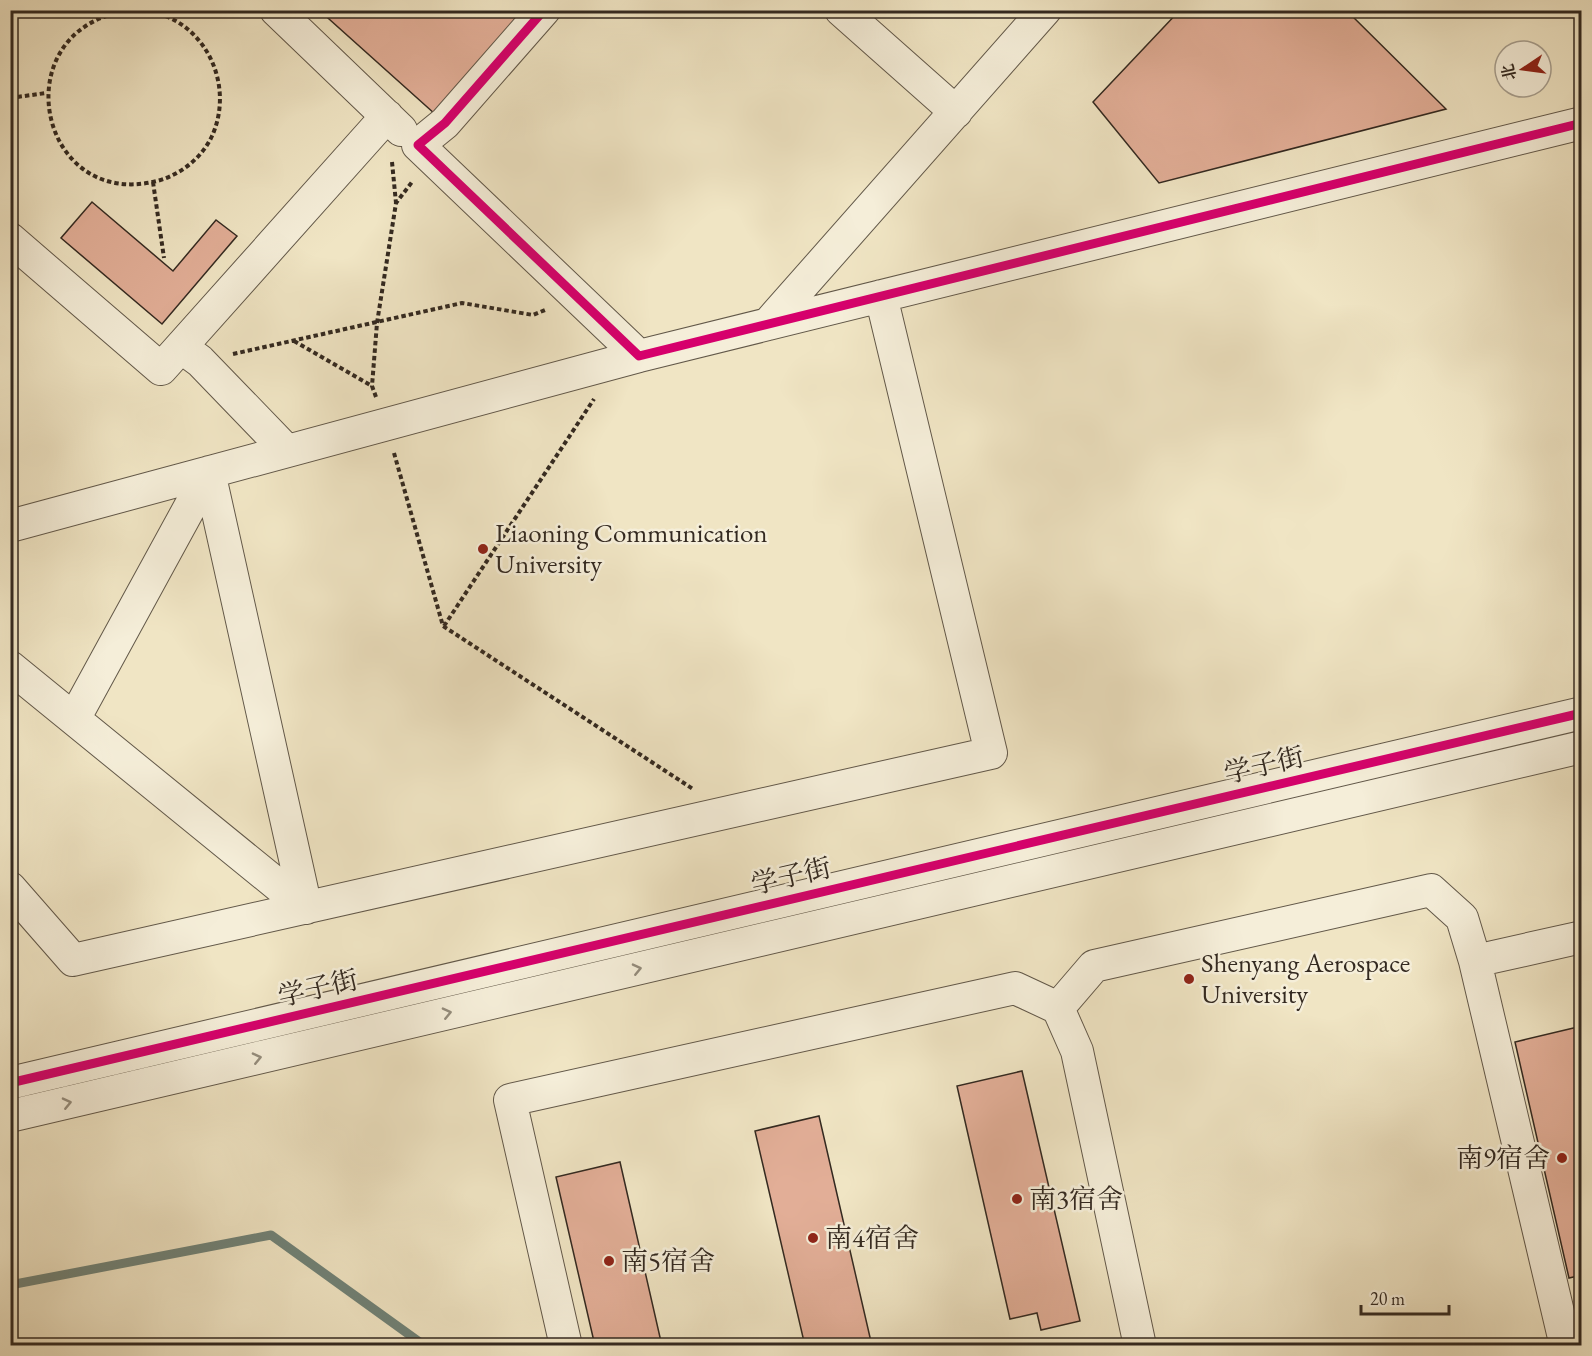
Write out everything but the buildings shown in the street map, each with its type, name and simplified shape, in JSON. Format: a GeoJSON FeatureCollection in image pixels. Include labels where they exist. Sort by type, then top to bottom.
{"type":"FeatureCollection","features":[{"type":"Feature","properties":{"kind":"street"},"geometry":{"type":"LineString","coordinates":[[276,10],[576,296],[629,358]]}},
{"type":"Feature","properties":{"kind":"street"},"geometry":{"type":"LineString","coordinates":[[424,152],[445,123],[544,10]]}},
{"type":"Feature","properties":{"kind":"street"},"geometry":{"type":"LineString","coordinates":[[841,10],[956,112]]}},
{"type":"Feature","properties":{"kind":"street"},"geometry":{"type":"LineString","coordinates":[[768,324],[1046,10]]}},
{"type":"Feature","properties":{"kind":"street"},"geometry":{"type":"LineString","coordinates":[[10,239],[161,369],[191,354],[387,116]]}},
{"type":"Feature","properties":{"kind":"street"},"geometry":{"type":"LineString","coordinates":[[10,526],[629,358],[1581,123]]}},
{"type":"Feature","properties":{"kind":"street"},"geometry":{"type":"LineString","coordinates":[[10,888],[74,960],[991,753],[881,296]]}},
{"type":"Feature","properties":{"kind":"street"},"geometry":{"type":"LineString","coordinates":[[191,354],[287,451]]}},
{"type":"Feature","properties":{"kind":"street"},"geometry":{"type":"LineString","coordinates":[[209,472],[306,908]]}},
{"type":"Feature","properties":{"kind":"street"},"geometry":{"type":"LineString","coordinates":[[74,719],[209,472]]}},
{"type":"Feature","properties":{"kind":"street"},"geometry":{"type":"LineString","coordinates":[[10,667],[306,908]]}},
{"type":"Feature","properties":{"kind":"street","name":"学子街"},"geometry":{"type":"LineString","coordinates":[[10,1083],[1581,713]]}},
{"type":"Feature","properties":{"kind":"street","name":"学子街"},"geometry":{"type":"LineString","coordinates":[[10,1116],[1581,747]]}},
{"type":"Feature","properties":{"kind":"street"},"geometry":{"type":"LineString","coordinates":[[1058,1008],[1095,966],[1431,890],[1462,918],[1475,961],[1566,1346]]}},
{"type":"Feature","properties":{"kind":"street"},"geometry":{"type":"LineString","coordinates":[[1475,961],[1581,937]]}},
{"type":"Feature","properties":{"kind":"street"},"geometry":{"type":"LineString","coordinates":[[566,1346],[510,1100],[1015,988],[1058,1008],[1077,1051],[1140,1346]]}},
{"type":"Feature","properties":{"kind":"path"},"geometry":{"type":"LineString","coordinates":[[137,10],[113,12],[87,23],[66,42],[52,65],[46,93],[50,122],[63,149],[84,170],[111,182],[141,185],[170,178],[194,161],[212,137],[220,109],[219,79],[209,53],[191,32],[168,17],[142,10]]}},
{"type":"Feature","properties":{"kind":"path"},"geometry":{"type":"LineString","coordinates":[[168,17],[172,10]]}},
{"type":"Feature","properties":{"kind":"path"},"geometry":{"type":"LineString","coordinates":[[10,98],[46,93]]}},
{"type":"Feature","properties":{"kind":"path"},"geometry":{"type":"LineString","coordinates":[[294,341],[372,386],[377,323],[396,203],[424,152]]}},
{"type":"Feature","properties":{"kind":"path"},"geometry":{"type":"LineString","coordinates":[[153,182],[165,258]]}},
{"type":"Feature","properties":{"kind":"path"},"geometry":{"type":"LineString","coordinates":[[191,354],[294,341],[462,303],[533,315],[576,296]]}},
{"type":"Feature","properties":{"kind":"path"},"geometry":{"type":"LineString","coordinates":[[443,626],[629,358]]}},
{"type":"Feature","properties":{"kind":"path"},"geometry":{"type":"LineString","coordinates":[[386,424],[443,626],[728,812]]}},
{"type":"Feature","properties":{"kind":"waterway"},"geometry":{"type":"LineString","coordinates":[[10,1285],[271,1235],[425,1346]]}},
{"type":"Feature","properties":{"kind":"cycle path"},"geometry":{"type":"LineString","coordinates":[[544,10],[445,123],[418,145],[639,356],[1582,123]]}},
{"type":"Feature","properties":{"kind":"cycle path"},"geometry":{"type":"LineString","coordinates":[[10,1083],[1582,713]]}},
{"type":"Feature","properties":{"kind":"place","name":"Liaoning Communication University"},"geometry":{"type":"Point","coordinates":[483,549]}},
{"type":"Feature","properties":{"kind":"place","name":"Shenyang Aerospace University"},"geometry":{"type":"Point","coordinates":[1189,979]}},
{"type":"Feature","properties":{"kind":"place","name":"南9宿舍"},"geometry":{"type":"Point","coordinates":[1562,1158]}},
{"type":"Feature","properties":{"kind":"place","name":"南3宿舍"},"geometry":{"type":"Point","coordinates":[1017,1199]}},
{"type":"Feature","properties":{"kind":"place","name":"南4宿舍"},"geometry":{"type":"Point","coordinates":[813,1238]}},
{"type":"Feature","properties":{"kind":"place","name":"南5宿舍"},"geometry":{"type":"Point","coordinates":[609,1261]}}]}
